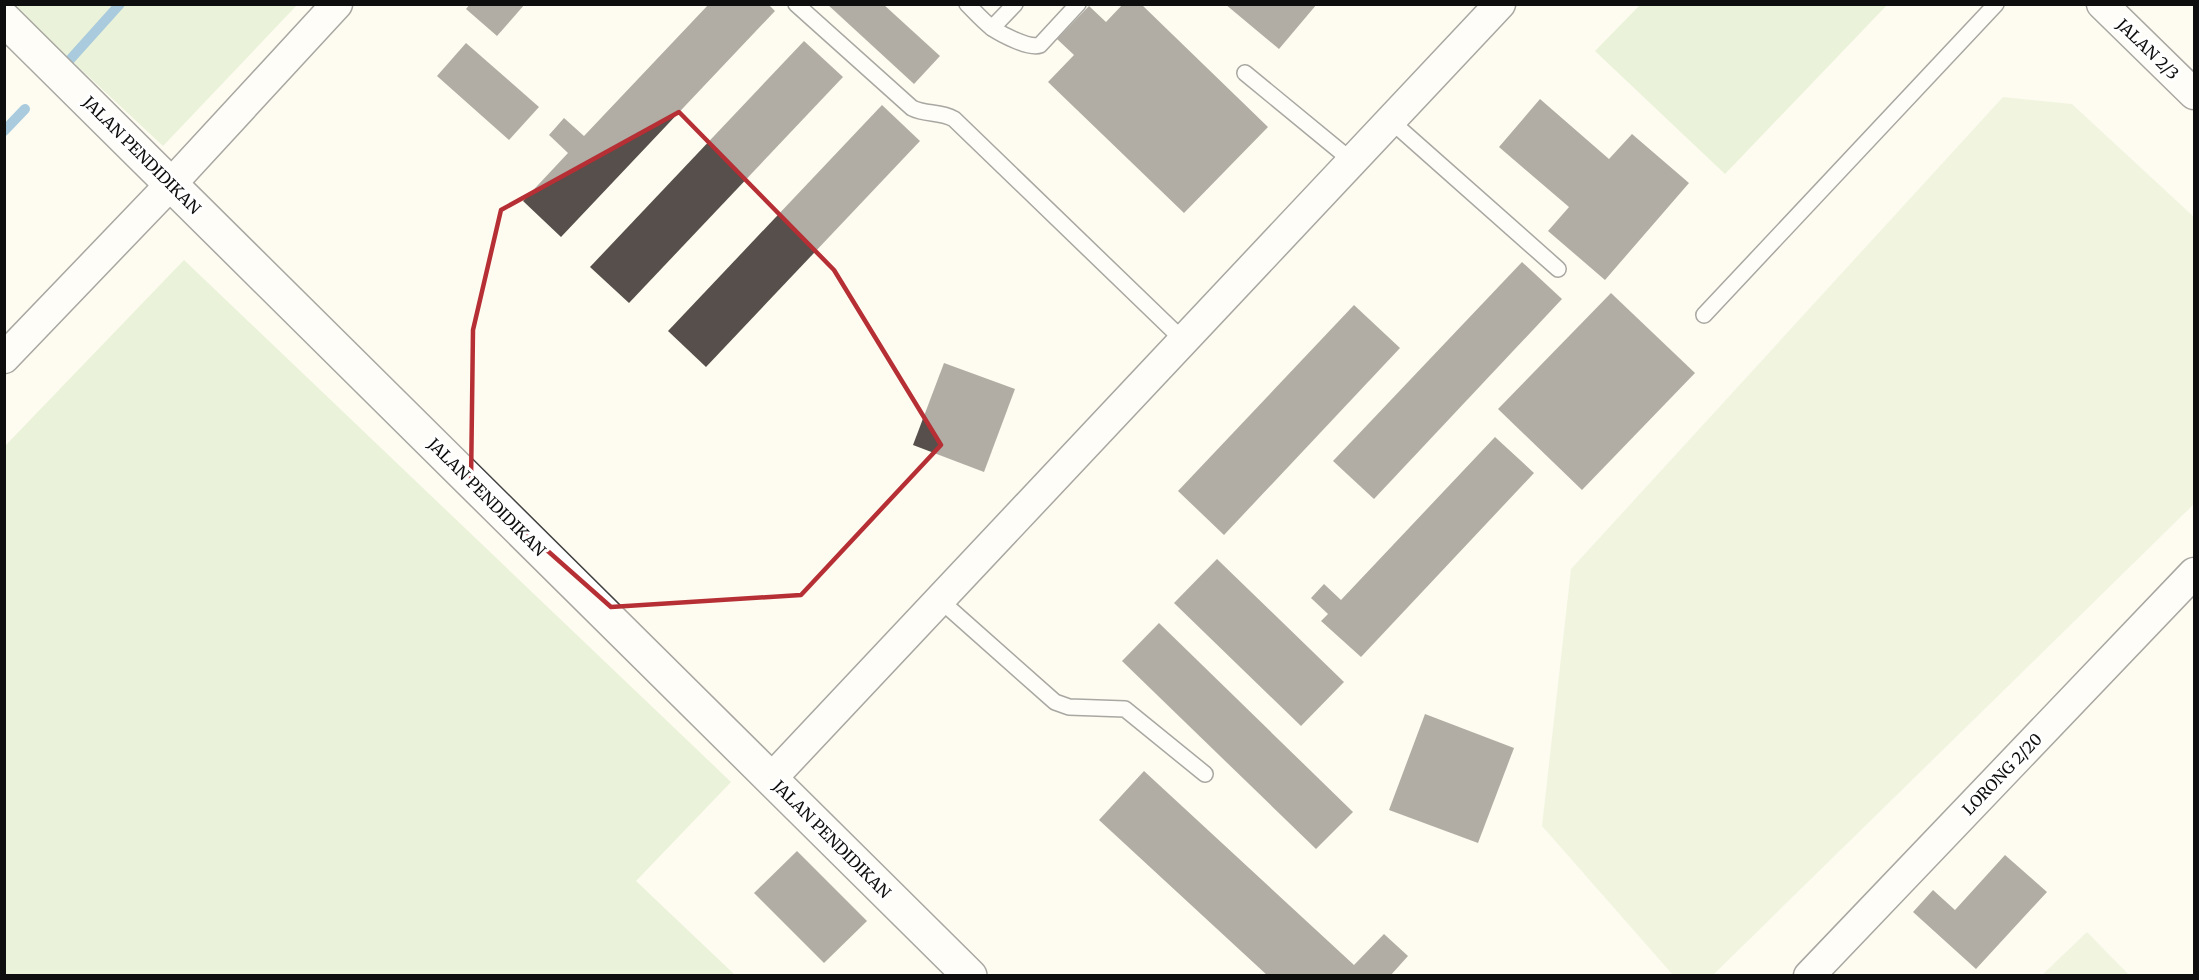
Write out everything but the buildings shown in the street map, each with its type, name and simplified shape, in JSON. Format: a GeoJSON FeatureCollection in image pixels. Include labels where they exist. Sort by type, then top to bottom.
{"type":"FeatureCollection","features":[{"type":"Feature","properties":{"kind":"street"},"geometry":{"type":"LineString","coordinates":[[4,358],[171,184],[338,4]]}},
{"type":"Feature","properties":{"kind":"street"},"geometry":{"type":"LineString","coordinates":[[771,779],[1500,4]]}},
{"type":"Feature","properties":{"kind":"street","name":"JALAN 2/3"},"geometry":{"type":"LineString","coordinates":[[2102,4],[2194,94]]}},
{"type":"Feature","properties":{"kind":"street","name":"JALAN PENDIDIKAN"},"geometry":{"type":"LineString","coordinates":[[4,19],[970,975]]}},
{"type":"Feature","properties":{"kind":"street","name":"LORONG 2/20"},"geometry":{"type":"LineString","coordinates":[[1809,975],[2194,573]]}},
{"type":"Feature","properties":{"kind":"lane"},"geometry":{"type":"LineString","coordinates":[[796,4],[912,108],[928,114],[945,114],[954,119],[1184,341]]}},
{"type":"Feature","properties":{"kind":"lane"},"geometry":{"type":"LineString","coordinates":[[967,4],[993,28],[1035,47],[1040,45],[1078,4]]}},
{"type":"Feature","properties":{"kind":"lane"},"geometry":{"type":"LineString","coordinates":[[993,28],[1015,4]]}},
{"type":"Feature","properties":{"kind":"lane"},"geometry":{"type":"LineString","coordinates":[[1704,315],[1996,4]]}},
{"type":"Feature","properties":{"kind":"lane"},"geometry":{"type":"LineString","coordinates":[[1245,73],[1352,161]]}},
{"type":"Feature","properties":{"kind":"lane"},"geometry":{"type":"LineString","coordinates":[[1390,121],[1558,269]]}},
{"type":"Feature","properties":{"kind":"lane"},"geometry":{"type":"LineString","coordinates":[[939,600],[1055,702],[1069,707],[1125,709],[1205,774]]}},
{"type":"Feature","properties":{"kind":"highlighted area"},"geometry":{"type":"Polygon","coordinates":[[[679,112],[834,270],[941,445],[801,595],[611,607],[471,483],[473,330],[501,210],[679,112]]]}},
{"type":"Feature","properties":{"kind":"green space"},"geometry":{"type":"Polygon","coordinates":[[[12,5],[297,5],[163,146],[12,5]]]}},
{"type":"Feature","properties":{"kind":"green space"},"geometry":{"type":"Polygon","coordinates":[[[1640,5],[1887,5],[1725,174],[1595,51],[1640,5]]]}},
{"type":"Feature","properties":{"kind":"green space"},"geometry":{"type":"Polygon","coordinates":[[[2003,97],[2072,104],[2194,217],[2194,504],[1713,975],[1673,975],[1542,826],[1571,569],[2003,97]]]}},
{"type":"Feature","properties":{"kind":"green space"},"geometry":{"type":"Polygon","coordinates":[[[184,260],[731,782],[636,881],[735,975],[5,975],[5,446],[184,260]]]}},
{"type":"Feature","properties":{"kind":"green space"},"geometry":{"type":"Polygon","coordinates":[[[2087,932],[2129,975],[2042,975],[2087,932]]]}},
{"type":"Feature","properties":{"kind":"waterway"},"geometry":{"type":"LineString","coordinates":[[67,63],[120,4]]}},
{"type":"Feature","properties":{"kind":"waterway"},"geometry":{"type":"LineString","coordinates":[[4,131],[25,109]]}}]}
